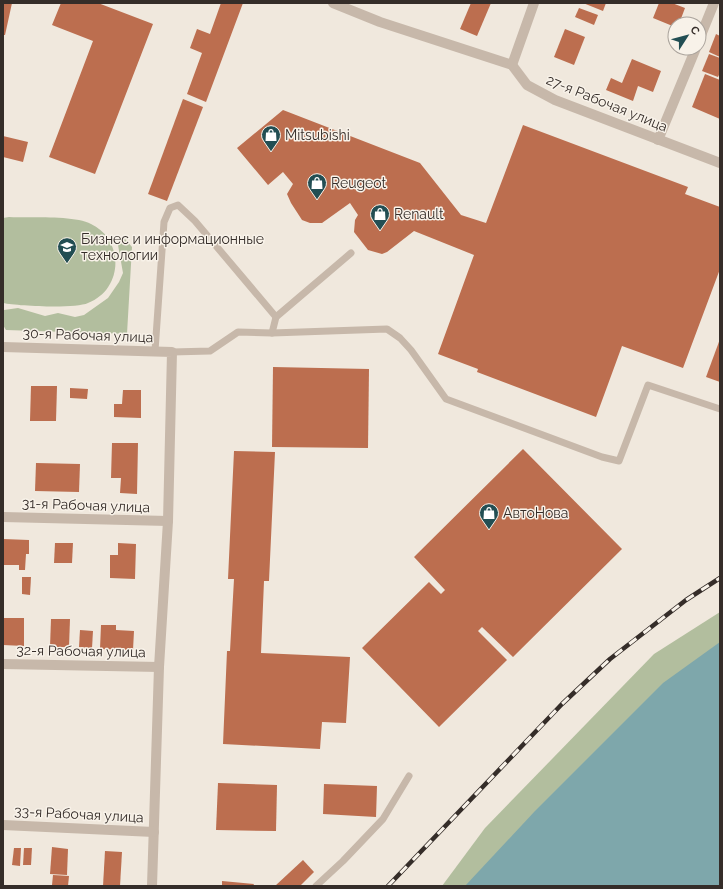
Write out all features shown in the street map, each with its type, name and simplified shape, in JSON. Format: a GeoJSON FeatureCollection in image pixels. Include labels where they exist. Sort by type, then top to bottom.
{"type":"FeatureCollection","features":[{"type":"Feature","properties":{"kind":"street"},"geometry":{"type":"LineString","coordinates":[[333,3],[380,22],[512,65],[534,3]]}},
{"type":"Feature","properties":{"kind":"street"},"geometry":{"type":"LineString","coordinates":[[707,20],[714,3]]}},
{"type":"Feature","properties":{"kind":"street"},"geometry":{"type":"LineString","coordinates":[[658,140],[693,56]]}},
{"type":"Feature","properties":{"kind":"street","name":"27-я Рабочая улица"},"geometry":{"type":"LineString","coordinates":[[512,65],[527,85],[555,100],[720,163]]}},
{"type":"Feature","properties":{"kind":"street","name":"30-я Рабочая улица"},"geometry":{"type":"LineString","coordinates":[[3,347],[172,352]]}},
{"type":"Feature","properties":{"kind":"street"},"geometry":{"type":"LineString","coordinates":[[152,886],[159,667],[168,522],[172,352]]}},
{"type":"Feature","properties":{"kind":"street","name":"31-я Рабочая улица"},"geometry":{"type":"LineString","coordinates":[[3,517],[168,522]]}},
{"type":"Feature","properties":{"kind":"street","name":"32-я Рабочая улица"},"geometry":{"type":"LineString","coordinates":[[3,664],[159,667]]}},
{"type":"Feature","properties":{"kind":"street","name":"33-я Рабочая улица"},"geometry":{"type":"LineString","coordinates":[[3,825],[154,832]]}},
{"type":"Feature","properties":{"kind":"lane"},"geometry":{"type":"LineString","coordinates":[[155,351],[164,222],[170,208],[178,205],[195,221],[276,317]]}},
{"type":"Feature","properties":{"kind":"lane"},"geometry":{"type":"LineString","coordinates":[[272,333],[276,317],[351,253]]}},
{"type":"Feature","properties":{"kind":"lane"},"geometry":{"type":"LineString","coordinates":[[172,352],[210,350],[238,332],[272,333],[387,329],[400,338],[411,350],[446,399],[602,457],[619,461],[648,385],[720,409]]}},
{"type":"Feature","properties":{"kind":"lane"},"geometry":{"type":"LineString","coordinates":[[316,886],[343,861],[382,819],[409,776]]}},
{"type":"Feature","properties":{"kind":"green space"},"geometry":{"type":"Polygon","coordinates":[[[3,218],[74,219],[91,224],[102,231],[110,241],[114,253],[115,265],[113,277],[108,287],[100,297],[81,305],[46,306],[3,303],[3,218]]]}},
{"type":"Feature","properties":{"kind":"green space"},"geometry":{"type":"Polygon","coordinates":[[[125,239],[132,247],[127,334],[6,330],[3,325],[4,310],[18,308],[45,316],[58,313],[75,317],[84,315],[108,298],[119,282],[123,273],[118,245],[125,239]]]}},
{"type":"Feature","properties":{"kind":"green space"},"geometry":{"type":"Polygon","coordinates":[[[720,612],[720,886],[442,886],[485,828],[654,654],[720,612]]]}},
{"type":"Feature","properties":{"kind":"water"},"geometry":{"type":"Polygon","coordinates":[[[720,642],[720,886],[465,886],[535,811],[663,683],[720,642]]]}},
{"type":"Feature","properties":{"kind":"building"},"geometry":{"type":"Polygon","coordinates":[[[3,3],[12,3],[5,35],[3,35],[3,3]]]}},
{"type":"Feature","properties":{"kind":"building"},"geometry":{"type":"Polygon","coordinates":[[[61,3],[98,3],[153,24],[95,174],[49,157],[93,41],[52,25],[61,3]]]}},
{"type":"Feature","properties":{"kind":"building"},"geometry":{"type":"Polygon","coordinates":[[[221,3],[243,3],[206,102],[187,94],[202,53],[190,48],[197,29],[210,34],[221,3]]]}},
{"type":"Feature","properties":{"kind":"building"},"geometry":{"type":"Polygon","coordinates":[[[471,3],[491,3],[477,36],[460,29],[471,3]]]}},
{"type":"Feature","properties":{"kind":"building"},"geometry":{"type":"Polygon","coordinates":[[[583,3],[606,3],[603,11],[583,3]]]}},
{"type":"Feature","properties":{"kind":"building"},"geometry":{"type":"Polygon","coordinates":[[[659,3],[672,3],[685,8],[682,16],[667,16],[667,24],[653,18],[659,3]]]}},
{"type":"Feature","properties":{"kind":"building"},"geometry":{"type":"Polygon","coordinates":[[[579,8],[598,15],[594,25],[575,17],[579,8]]]}},
{"type":"Feature","properties":{"kind":"building"},"geometry":{"type":"Polygon","coordinates":[[[565,29],[585,37],[574,65],[554,57],[565,29]]]}},
{"type":"Feature","properties":{"kind":"building"},"geometry":{"type":"Polygon","coordinates":[[[716,34],[720,36],[720,57],[709,52],[716,34]]]}},
{"type":"Feature","properties":{"kind":"building"},"geometry":{"type":"Polygon","coordinates":[[[709,54],[720,58],[720,73],[718,77],[702,71],[709,54]]]}},
{"type":"Feature","properties":{"kind":"building"},"geometry":{"type":"Polygon","coordinates":[[[632,59],[661,71],[653,92],[638,86],[633,101],[606,90],[611,78],[622,83],[632,59]]]}},
{"type":"Feature","properties":{"kind":"building"},"geometry":{"type":"Polygon","coordinates":[[[705,74],[720,80],[720,119],[692,107],[705,74]]]}},
{"type":"Feature","properties":{"kind":"building"},"geometry":{"type":"Polygon","coordinates":[[[183,99],[203,107],[167,201],[148,194],[183,99]]]}},
{"type":"Feature","properties":{"kind":"building"},"geometry":{"type":"Polygon","coordinates":[[[283,110],[420,163],[461,215],[486,223],[523,125],[688,187],[685,194],[720,207],[720,269],[683,368],[622,346],[596,417],[477,372],[478,369],[438,354],[474,255],[414,231],[387,252],[382,254],[368,250],[354,232],[355,220],[358,215],[350,203],[322,223],[310,223],[302,220],[287,194],[293,184],[283,172],[268,185],[237,148],[283,110]]]}},
{"type":"Feature","properties":{"kind":"building"},"geometry":{"type":"Polygon","coordinates":[[[3,136],[28,142],[23,162],[3,157],[3,136]]]}},
{"type":"Feature","properties":{"kind":"building"},"geometry":{"type":"Polygon","coordinates":[[[720,339],[720,382],[706,377],[720,339]]]}},
{"type":"Feature","properties":{"kind":"building"},"geometry":{"type":"Polygon","coordinates":[[[273,367],[369,369],[368,448],[272,447],[273,367]]]}},
{"type":"Feature","properties":{"kind":"building"},"geometry":{"type":"Polygon","coordinates":[[[31,386],[57,386],[56,421],[30,421],[31,386]]]}},
{"type":"Feature","properties":{"kind":"building"},"geometry":{"type":"Polygon","coordinates":[[[70,388],[88,389],[87,399],[70,398],[70,388]]]}},
{"type":"Feature","properties":{"kind":"building"},"geometry":{"type":"Polygon","coordinates":[[[123,390],[141,390],[141,418],[114,417],[114,404],[122,404],[123,390]]]}},
{"type":"Feature","properties":{"kind":"building"},"geometry":{"type":"Polygon","coordinates":[[[112,443],[138,443],[137,494],[120,493],[121,478],[111,478],[112,443]]]}},
{"type":"Feature","properties":{"kind":"building"},"geometry":{"type":"Polygon","coordinates":[[[523,449],[622,549],[513,657],[482,627],[478,631],[507,660],[439,727],[362,648],[429,582],[441,594],[445,590],[414,557],[523,449]]]}},
{"type":"Feature","properties":{"kind":"building"},"geometry":{"type":"Polygon","coordinates":[[[234,451],[275,452],[269,581],[264,581],[261,653],[350,657],[346,723],[322,722],[320,749],[223,744],[227,651],[230,651],[234,579],[228,579],[234,451]]]}},
{"type":"Feature","properties":{"kind":"building"},"geometry":{"type":"Polygon","coordinates":[[[36,463],[80,464],[79,492],[35,491],[36,463]]]}},
{"type":"Feature","properties":{"kind":"building"},"geometry":{"type":"Polygon","coordinates":[[[3,539],[29,540],[29,554],[26,554],[25,570],[19,570],[19,565],[3,565],[3,539]]]}},
{"type":"Feature","properties":{"kind":"building"},"geometry":{"type":"Polygon","coordinates":[[[55,543],[73,543],[72,563],[54,563],[55,543]]]}},
{"type":"Feature","properties":{"kind":"building"},"geometry":{"type":"Polygon","coordinates":[[[118,543],[136,544],[135,579],[110,578],[110,555],[118,555],[118,543]]]}},
{"type":"Feature","properties":{"kind":"building"},"geometry":{"type":"Polygon","coordinates":[[[22,577],[31,577],[30,595],[22,594],[22,577]]]}},
{"type":"Feature","properties":{"kind":"building"},"geometry":{"type":"Polygon","coordinates":[[[3,618],[24,618],[24,646],[3,645],[3,618]]]}},
{"type":"Feature","properties":{"kind":"building"},"geometry":{"type":"Polygon","coordinates":[[[51,619],[70,619],[69,647],[50,647],[51,619]]]}},
{"type":"Feature","properties":{"kind":"building"},"geometry":{"type":"Polygon","coordinates":[[[101,625],[116,625],[116,630],[134,631],[133,650],[100,649],[101,625]]]}},
{"type":"Feature","properties":{"kind":"building"},"geometry":{"type":"Polygon","coordinates":[[[80,630],[93,631],[92,648],[79,647],[80,630]]]}},
{"type":"Feature","properties":{"kind":"building"},"geometry":{"type":"Polygon","coordinates":[[[218,783],[277,785],[276,831],[216,830],[218,783]]]}},
{"type":"Feature","properties":{"kind":"building"},"geometry":{"type":"Polygon","coordinates":[[[324,784],[377,786],[376,817],[323,814],[324,784]]]}},
{"type":"Feature","properties":{"kind":"building"},"geometry":{"type":"Polygon","coordinates":[[[52,847],[68,849],[67,875],[50,874],[52,847]]]}},
{"type":"Feature","properties":{"kind":"building"},"geometry":{"type":"Polygon","coordinates":[[[14,848],[21,848],[20,866],[12,865],[14,848]]]}},
{"type":"Feature","properties":{"kind":"building"},"geometry":{"type":"Polygon","coordinates":[[[24,848],[32,848],[31,865],[23,865],[24,848]]]}},
{"type":"Feature","properties":{"kind":"building"},"geometry":{"type":"Polygon","coordinates":[[[105,851],[122,852],[120,886],[103,886],[105,851]]]}},
{"type":"Feature","properties":{"kind":"building"},"geometry":{"type":"Polygon","coordinates":[[[303,860],[314,872],[300,886],[275,886],[303,860]]]}},
{"type":"Feature","properties":{"kind":"building"},"geometry":{"type":"Polygon","coordinates":[[[53,875],[69,876],[68,886],[52,885],[53,875]]]}},
{"type":"Feature","properties":{"kind":"building"},"geometry":{"type":"Polygon","coordinates":[[[222,881],[254,884],[253,886],[222,886],[222,881]]]}},
{"type":"Feature","properties":{"kind":"railway"},"geometry":{"type":"LineString","coordinates":[[388,886],[562,704],[610,659],[686,600],[720,578]]}},
{"type":"Feature","properties":{"kind":"place","name":"Mitsubishi"},"geometry":{"type":"Point","coordinates":[271,152]}},
{"type":"Feature","properties":{"kind":"place","name":"Reugeot"},"geometry":{"type":"Point","coordinates":[317,200]}},
{"type":"Feature","properties":{"kind":"place","name":"Renault"},"geometry":{"type":"Point","coordinates":[380,231]}},
{"type":"Feature","properties":{"kind":"place","name":"Бизнес и информационные технологии"},"geometry":{"type":"Point","coordinates":[67,264]}},
{"type":"Feature","properties":{"kind":"place","name":"АвтоНова"},"geometry":{"type":"Point","coordinates":[489,530]}}]}
